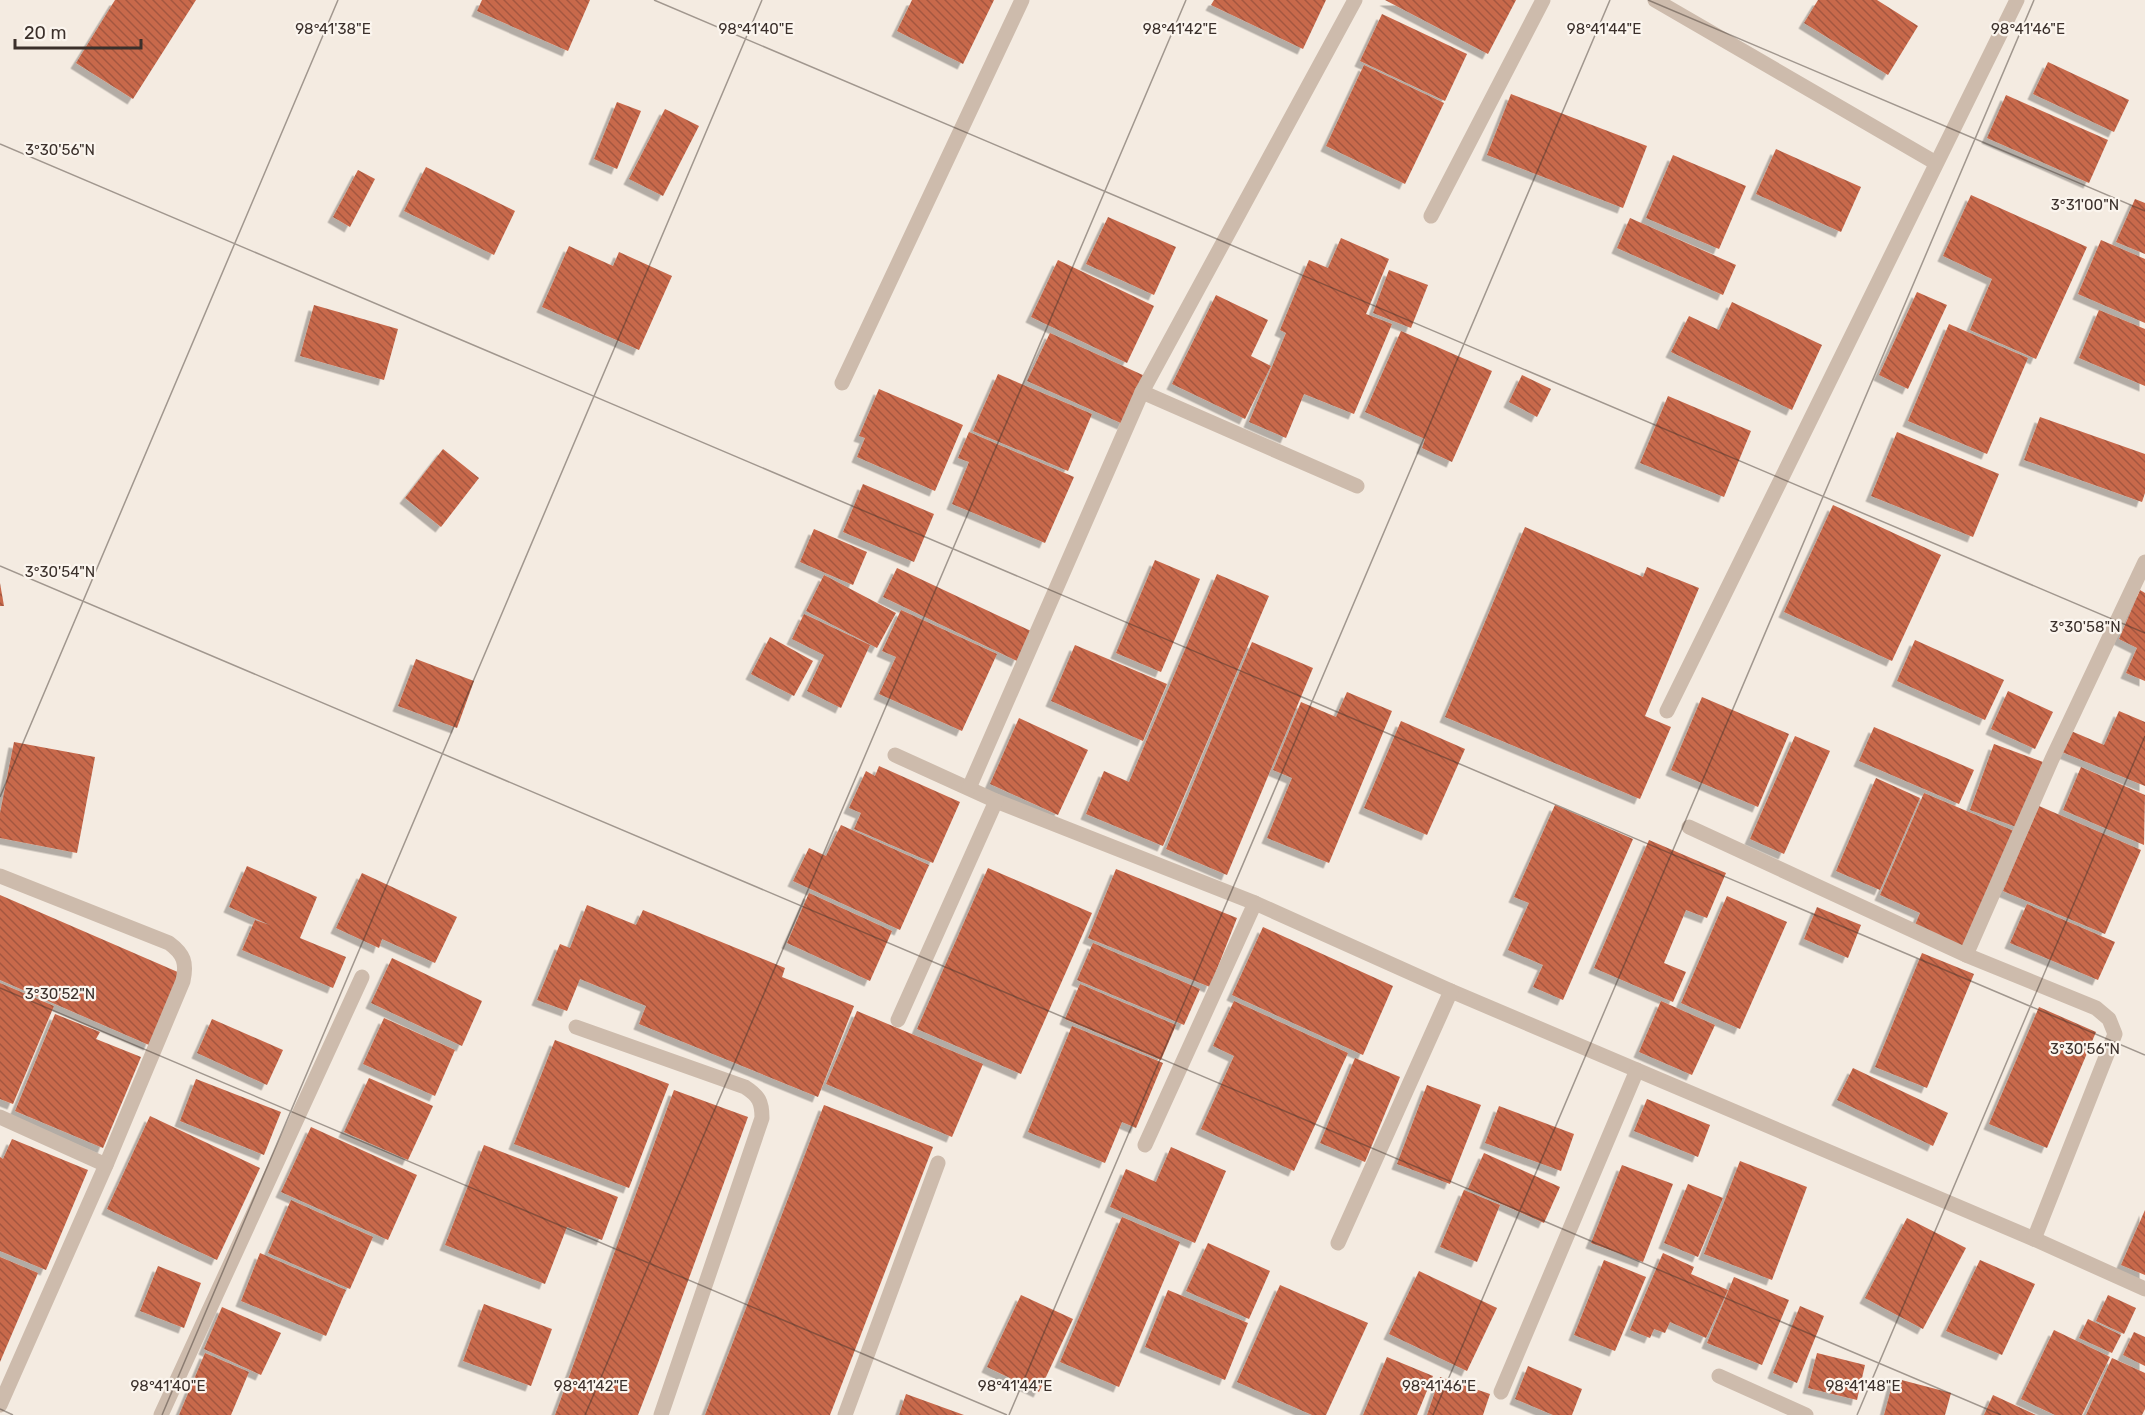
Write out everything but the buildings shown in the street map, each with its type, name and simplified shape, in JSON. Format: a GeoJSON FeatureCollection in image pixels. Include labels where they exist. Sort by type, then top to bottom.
{"type":"FeatureCollection","features":[{"type":"Feature","properties":{"kind":"street"},"geometry":{"type":"LineString","coordinates":[[842,383],[1022,0]]}},
{"type":"Feature","properties":{"kind":"street"},"geometry":{"type":"LineString","coordinates":[[969,788],[1142,392],[1355,0]]}},
{"type":"Feature","properties":{"kind":"street"},"geometry":{"type":"LineString","coordinates":[[1431,216],[1543,0]]}},
{"type":"Feature","properties":{"kind":"street"},"geometry":{"type":"LineString","coordinates":[[1655,0],[1936,163]]}},
{"type":"Feature","properties":{"kind":"street"},"geometry":{"type":"LineString","coordinates":[[1667,711],[2017,0]]}},
{"type":"Feature","properties":{"kind":"street"},"geometry":{"type":"LineString","coordinates":[[1142,392],[1357,486]]}},
{"type":"Feature","properties":{"kind":"street"},"geometry":{"type":"LineString","coordinates":[[1966,956],[2052,759],[2145,562]]}},
{"type":"Feature","properties":{"kind":"street"},"geometry":{"type":"LineString","coordinates":[[895,755],[996,801],[1255,903],[1451,991],[2034,1239],[2145,1290]]}},
{"type":"Feature","properties":{"kind":"street"},"geometry":{"type":"LineString","coordinates":[[898,1020],[996,801]]}},
{"type":"Feature","properties":{"kind":"street"},"geometry":{"type":"LineString","coordinates":[[1689,827],[1966,956],[2096,1008],[2109,1018],[2115,1034],[2034,1239]]}},
{"type":"Feature","properties":{"kind":"street"},"geometry":{"type":"LineString","coordinates":[[0,876],[170,943],[179,950],[186,967],[183,981],[106,1165],[0,1405]]}},
{"type":"Feature","properties":{"kind":"street"},"geometry":{"type":"LineString","coordinates":[[1145,1145],[1255,903]]}},
{"type":"Feature","properties":{"kind":"street"},"geometry":{"type":"LineString","coordinates":[[160,1415],[363,977]]}},
{"type":"Feature","properties":{"kind":"street"},"geometry":{"type":"LineString","coordinates":[[1338,1243],[1451,991]]}},
{"type":"Feature","properties":{"kind":"street"},"geometry":{"type":"LineString","coordinates":[[576,1028],[745,1087],[758,1095],[762,1106],[762,1118],[661,1415]]}},
{"type":"Feature","properties":{"kind":"street"},"geometry":{"type":"LineString","coordinates":[[1501,1392],[1637,1070]]}},
{"type":"Feature","properties":{"kind":"street"},"geometry":{"type":"LineString","coordinates":[[0,1117],[106,1165]]}},
{"type":"Feature","properties":{"kind":"street"},"geometry":{"type":"LineString","coordinates":[[845,1415],[938,1163]]}},
{"type":"Feature","properties":{"kind":"street"},"geometry":{"type":"LineString","coordinates":[[1719,1376],[1806,1415]]}}]}
